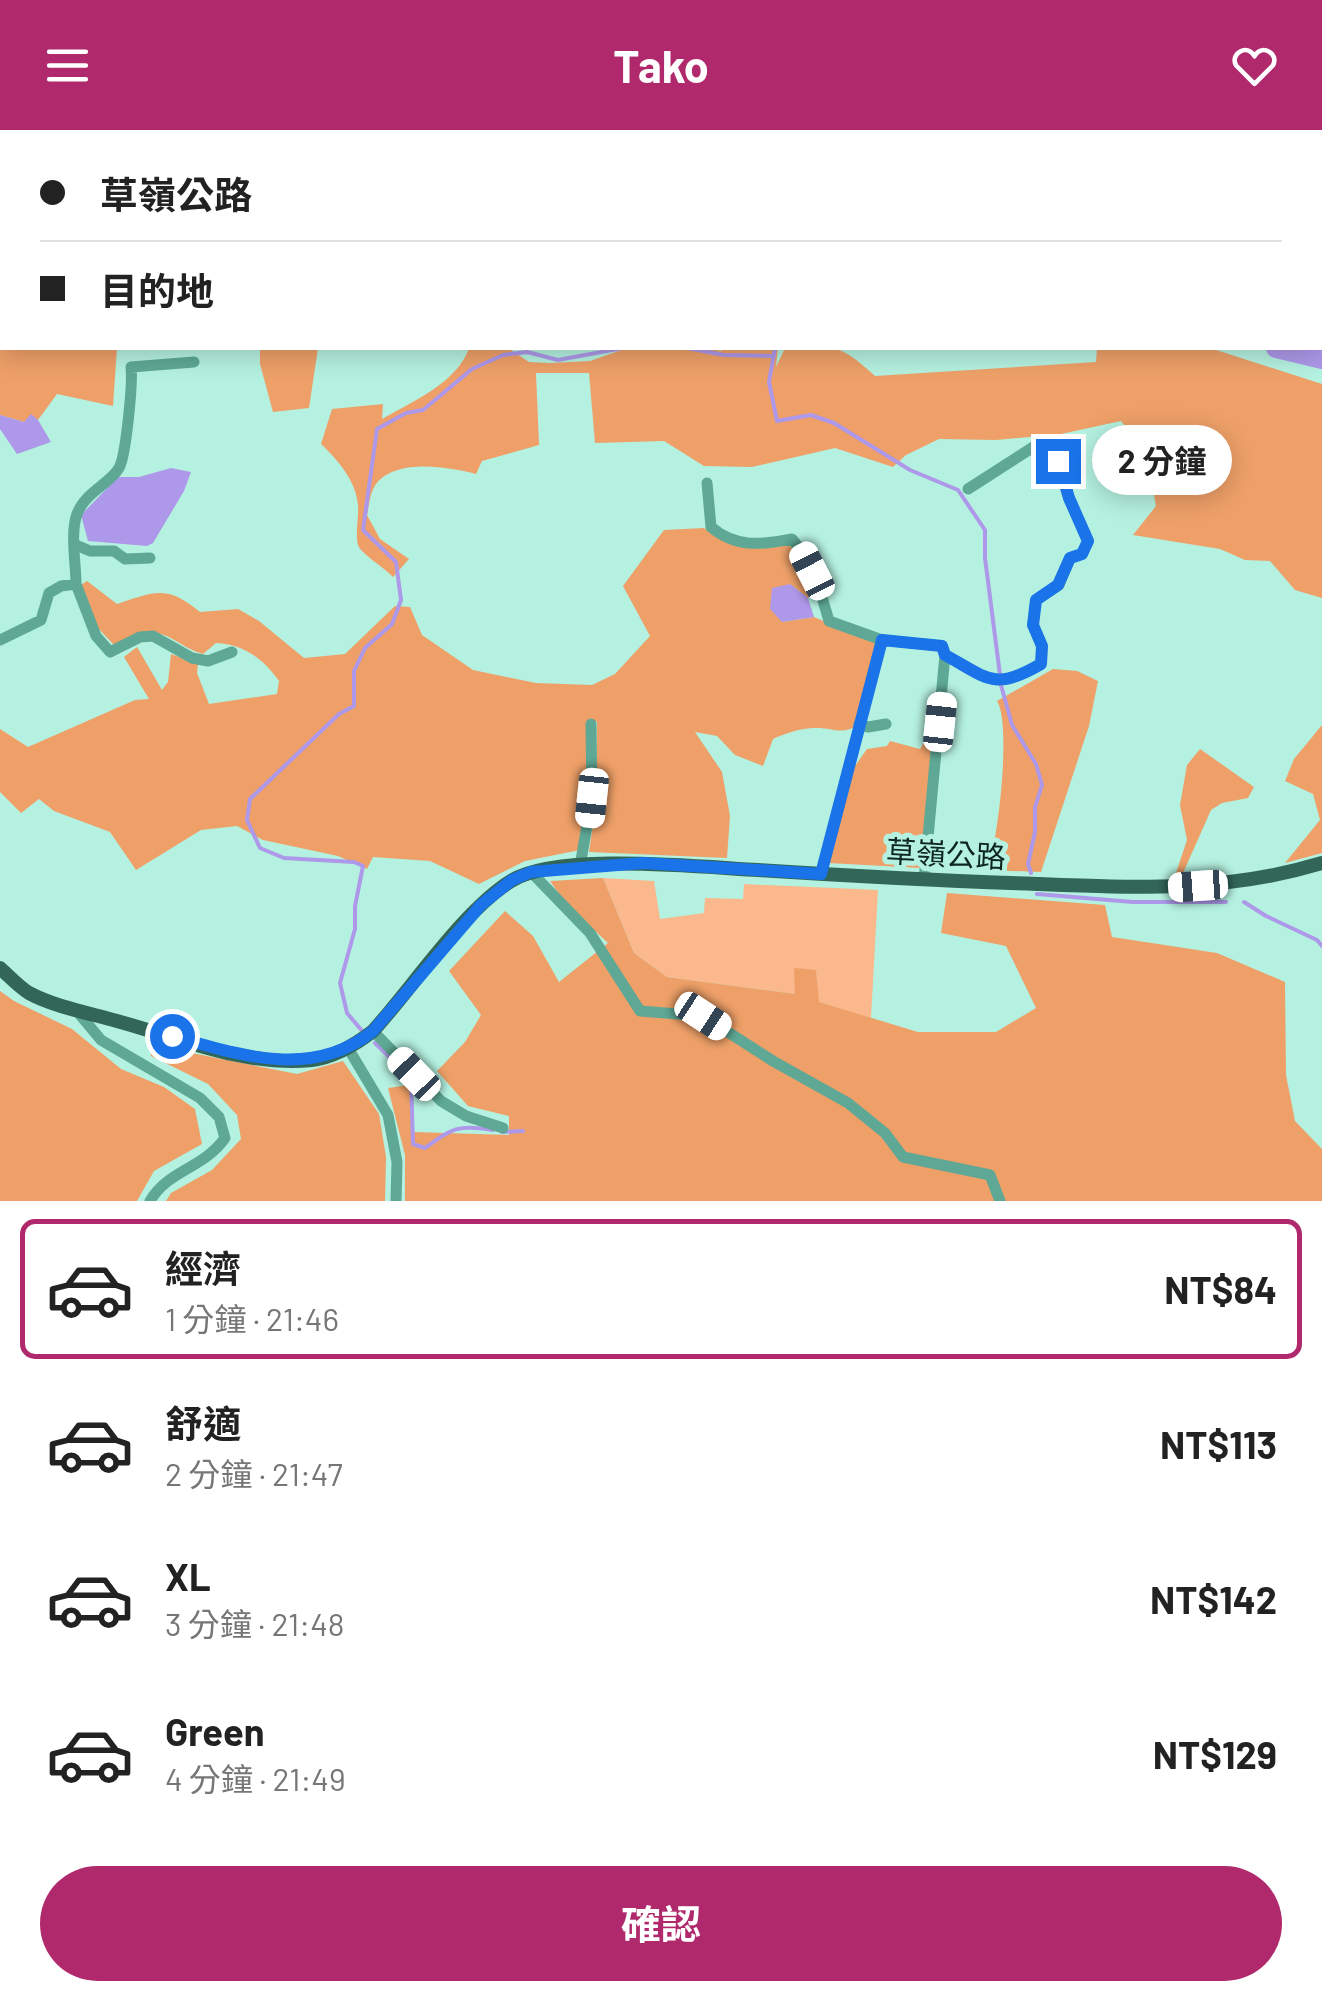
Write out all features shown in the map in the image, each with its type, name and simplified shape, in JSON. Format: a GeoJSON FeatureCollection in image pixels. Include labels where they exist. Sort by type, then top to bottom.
{"type":"FeatureCollection","features":[{"type":"Feature","properties":{"kind":"main road","name":"草嶺公路"},"geometry":{"type":"LineString","coordinates":[[0,968],[30,993],[76,1010],[269,1060],[311,1060],[348,1048],[373,1031],[481,905],[512,880],[531,872],[643,863],[924,880],[1167,888],[1229,884],[1322,863]]}},
{"type":"Feature","properties":{"kind":"street"},"geometry":{"type":"LineString","coordinates":[[194,362],[131,367],[134,386],[118,470],[100,483],[74,521],[76,584],[96,636],[110,652],[140,636],[153,636],[192,658],[208,660],[232,652]]}},
{"type":"Feature","properties":{"kind":"street"},"geometry":{"type":"LineString","coordinates":[[945,655],[986,680],[1017,678],[1041,664],[1042,646],[1033,625],[1036,600],[1058,585],[1070,558],[1082,554],[1088,541],[1058,461],[1038,444],[968,488]]}},
{"type":"Feature","properties":{"kind":"street"},"geometry":{"type":"LineString","coordinates":[[707,483],[711,527],[739,544],[792,539],[812,571],[829,621],[882,640],[942,646],[945,655],[924,880]]}},
{"type":"Feature","properties":{"kind":"street"},"geometry":{"type":"LineString","coordinates":[[76,546],[90,551],[114,550],[125,559],[150,558]]}},
{"type":"Feature","properties":{"kind":"street"},"geometry":{"type":"LineString","coordinates":[[0,640],[41,620],[48,593],[76,584]]}},
{"type":"Feature","properties":{"kind":"street"},"geometry":{"type":"LineString","coordinates":[[821,874],[882,640]]}},
{"type":"Feature","properties":{"kind":"street"},"geometry":{"type":"LineString","coordinates":[[580,866],[592,798],[591,724]]}},
{"type":"Feature","properties":{"kind":"street"},"geometry":{"type":"LineString","coordinates":[[859,724],[886,724]]}},
{"type":"Feature","properties":{"kind":"street"},"geometry":{"type":"LineString","coordinates":[[531,872],[590,933],[640,1011],[703,1016],[773,1062],[848,1102],[885,1132],[903,1157],[990,1174],[1000,1201]]}},
{"type":"Feature","properties":{"kind":"street"},"geometry":{"type":"LineString","coordinates":[[76,1010],[101,1040],[200,1098],[219,1117],[225,1138],[212,1156],[160,1183],[150,1201]]}},
{"type":"Feature","properties":{"kind":"street"},"geometry":{"type":"LineString","coordinates":[[373,1031],[442,1101],[466,1116],[503,1128]]}},
{"type":"Feature","properties":{"kind":"street"},"geometry":{"type":"LineString","coordinates":[[348,1048],[388,1115],[397,1162],[396,1201]]}},
{"type":"Feature","properties":{"kind":"shaded area"},"geometry":{"type":"Polygon","coordinates":[[[0,350],[117,350],[113,406],[57,394],[38,420],[31,415],[24,422],[0,415],[0,350]]]}},
{"type":"Feature","properties":{"kind":"shaded area"},"geometry":{"type":"Polygon","coordinates":[[[260,350],[318,350],[309,408],[273,412],[260,350]]]}},
{"type":"Feature","properties":{"kind":"shaded area"},"geometry":{"type":"Polygon","coordinates":[[[468,350],[511,350],[529,362],[550,363],[590,361],[621,350],[778,350],[776,367],[784,350],[840,350],[875,376],[1096,362],[1097,350],[1216,350],[1322,384],[1322,598],[1295,590],[1270,561],[1245,560],[1220,549],[1133,535],[1156,506],[1146,452],[1121,421],[1061,434],[996,440],[939,439],[906,455],[893,467],[835,448],[752,467],[704,466],[664,441],[595,443],[589,373],[536,373],[539,445],[482,461],[476,474],[438,467],[409,468],[397,470],[376,484],[367,515],[380,539],[409,559],[393,577],[358,545],[354,488],[340,464],[321,444],[332,409],[383,404],[382,419],[445,381],[468,350]]]}},
{"type":"Feature","properties":{"kind":"shaded area"},"geometry":{"type":"Polygon","coordinates":[[[31,414],[51,442],[17,454],[0,429],[0,415],[24,422],[31,414]]]}},
{"type":"Feature","properties":{"kind":"shaded area"},"geometry":{"type":"Polygon","coordinates":[[[171,468],[191,472],[153,543],[147,546],[88,541],[81,515],[118,477],[139,477],[171,468]]]}},
{"type":"Feature","properties":{"kind":"shaded area"},"geometry":{"type":"Polygon","coordinates":[[[704,528],[744,547],[788,544],[799,555],[816,593],[808,598],[790,584],[782,622],[814,617],[879,644],[860,725],[841,731],[808,729],[773,739],[763,766],[735,755],[717,736],[695,732],[722,772],[730,816],[727,858],[589,852],[597,797],[597,722],[591,719],[587,728],[586,816],[580,850],[525,861],[479,884],[430,861],[373,857],[367,869],[338,856],[263,840],[237,826],[201,830],[136,870],[110,832],[54,811],[39,799],[21,813],[0,792],[0,729],[28,747],[135,700],[149,699],[124,657],[137,647],[162,690],[168,682],[171,654],[198,664],[197,673],[209,704],[277,694],[279,681],[273,673],[252,654],[235,646],[216,643],[203,654],[156,633],[114,645],[98,628],[81,585],[87,581],[117,604],[161,593],[179,598],[200,612],[238,609],[304,658],[345,654],[395,606],[410,607],[422,635],[473,670],[536,683],[592,685],[615,674],[650,636],[623,586],[664,530],[704,528]]]}},
{"type":"Feature","properties":{"kind":"shaded area"},"geometry":{"type":"Polygon","coordinates":[[[790,584],[808,598],[814,617],[782,622],[770,609],[772,588],[790,584]]]}},
{"type":"Feature","properties":{"kind":"shaded area"},"geometry":{"type":"Polygon","coordinates":[[[1053,669],[1077,671],[1098,681],[1089,726],[1041,872],[931,868],[932,858],[990,859],[1000,803],[1003,754],[997,701],[1053,669]]]}},
{"type":"Feature","properties":{"kind":"shaded area"},"geometry":{"type":"Polygon","coordinates":[[[1322,725],[1322,853],[1285,863],[1320,820],[1313,794],[1285,781],[1294,759],[1322,725]]]}},
{"type":"Feature","properties":{"kind":"shaded area"},"geometry":{"type":"Polygon","coordinates":[[[933,729],[921,868],[828,863],[850,773],[867,749],[887,746],[890,741],[920,749],[933,729]]]}},
{"type":"Feature","properties":{"kind":"shaded area"},"geometry":{"type":"Polygon","coordinates":[[[1200,749],[1254,787],[1248,798],[1222,803],[1211,810],[1183,873],[1176,873],[1187,840],[1180,805],[1187,765],[1200,749]]]}},
{"type":"Feature","properties":{"kind":"shaded area"},"geometry":{"type":"Polygon","coordinates":[[[603,878],[654,881],[660,919],[704,913],[705,898],[743,899],[744,884],[878,890],[871,1018],[818,1002],[816,971],[795,994],[667,977],[634,953],[603,878]]]}},
{"type":"Feature","properties":{"kind":"shaded area"},"geometry":{"type":"Polygon","coordinates":[[[603,878],[634,953],[667,977],[795,994],[794,968],[816,970],[819,1002],[918,1032],[996,1032],[1036,1008],[1006,946],[941,933],[947,893],[1105,905],[1112,937],[1217,953],[1285,982],[1286,1075],[1295,1121],[1322,1149],[1322,1201],[405,1201],[405,1155],[388,1088],[409,1085],[414,1132],[509,1135],[509,1116],[468,1106],[437,1071],[465,1042],[481,1015],[449,971],[505,911],[533,936],[559,982],[608,943],[567,905],[550,881],[603,878]]]}},
{"type":"Feature","properties":{"kind":"shaded area"},"geometry":{"type":"Polygon","coordinates":[[[0,991],[72,1029],[121,1069],[164,1087],[195,1109],[202,1144],[154,1171],[137,1201],[0,1201],[0,991]]]}},
{"type":"Feature","properties":{"kind":"shaded area"},"geometry":{"type":"Polygon","coordinates":[[[151,1045],[297,1074],[343,1061],[379,1114],[386,1157],[385,1201],[166,1201],[171,1193],[212,1170],[241,1139],[237,1115],[208,1084],[151,1056],[151,1045]]]}},
{"type":"Feature","properties":{"kind":"waterway"},"geometry":{"type":"LineString","coordinates":[[363,1032],[347,1013],[340,983],[355,929],[363,866],[354,862],[284,858],[260,848],[247,820],[250,799],[339,714],[354,706],[354,671],[365,648],[392,624],[401,600],[396,562],[363,530],[377,429],[406,413],[423,410],[472,369],[503,355],[527,352],[558,360],[612,350]]}},
{"type":"Feature","properties":{"kind":"waterway"},"geometry":{"type":"LineString","coordinates":[[698,350],[774,356]]}},
{"type":"Feature","properties":{"kind":"waterway"},"geometry":{"type":"LineString","coordinates":[[775,350],[769,382],[777,421],[811,415],[834,423],[910,470],[958,490],[985,530],[1000,675]]}},
{"type":"Feature","properties":{"kind":"waterway"},"geometry":{"type":"LineString","coordinates":[[1284,350],[1322,359]]}},
{"type":"Feature","properties":{"kind":"waterway"},"geometry":{"type":"LineString","coordinates":[[1001,685],[1012,725],[1036,764],[1042,785],[1035,807],[1035,832],[1028,864],[1031,873]]}},
{"type":"Feature","properties":{"kind":"waterway"},"geometry":{"type":"LineString","coordinates":[[1037,894],[1133,902],[1226,902]]}},
{"type":"Feature","properties":{"kind":"waterway"},"geometry":{"type":"LineString","coordinates":[[1244,902],[1322,946]]}},
{"type":"Feature","properties":{"kind":"waterway"},"geometry":{"type":"LineString","coordinates":[[375,1043],[411,1078],[413,1144],[425,1148],[463,1128],[493,1130]]}},
{"type":"Feature","properties":{"kind":"waterway"},"geometry":{"type":"LineString","coordinates":[[502,1132],[523,1131]]}},
{"type":"Feature","properties":{"kind":"route"},"geometry":{"type":"LineString","coordinates":[[172,1036],[269,1060],[330,1056],[373,1031],[481,905],[512,880],[531,872],[643,863],[821,874],[882,640],[942,646],[945,655],[986,680],[1017,678],[1041,664],[1042,646],[1033,625],[1036,600],[1058,585],[1070,558],[1082,554],[1088,541],[1058,461]]}}]}
